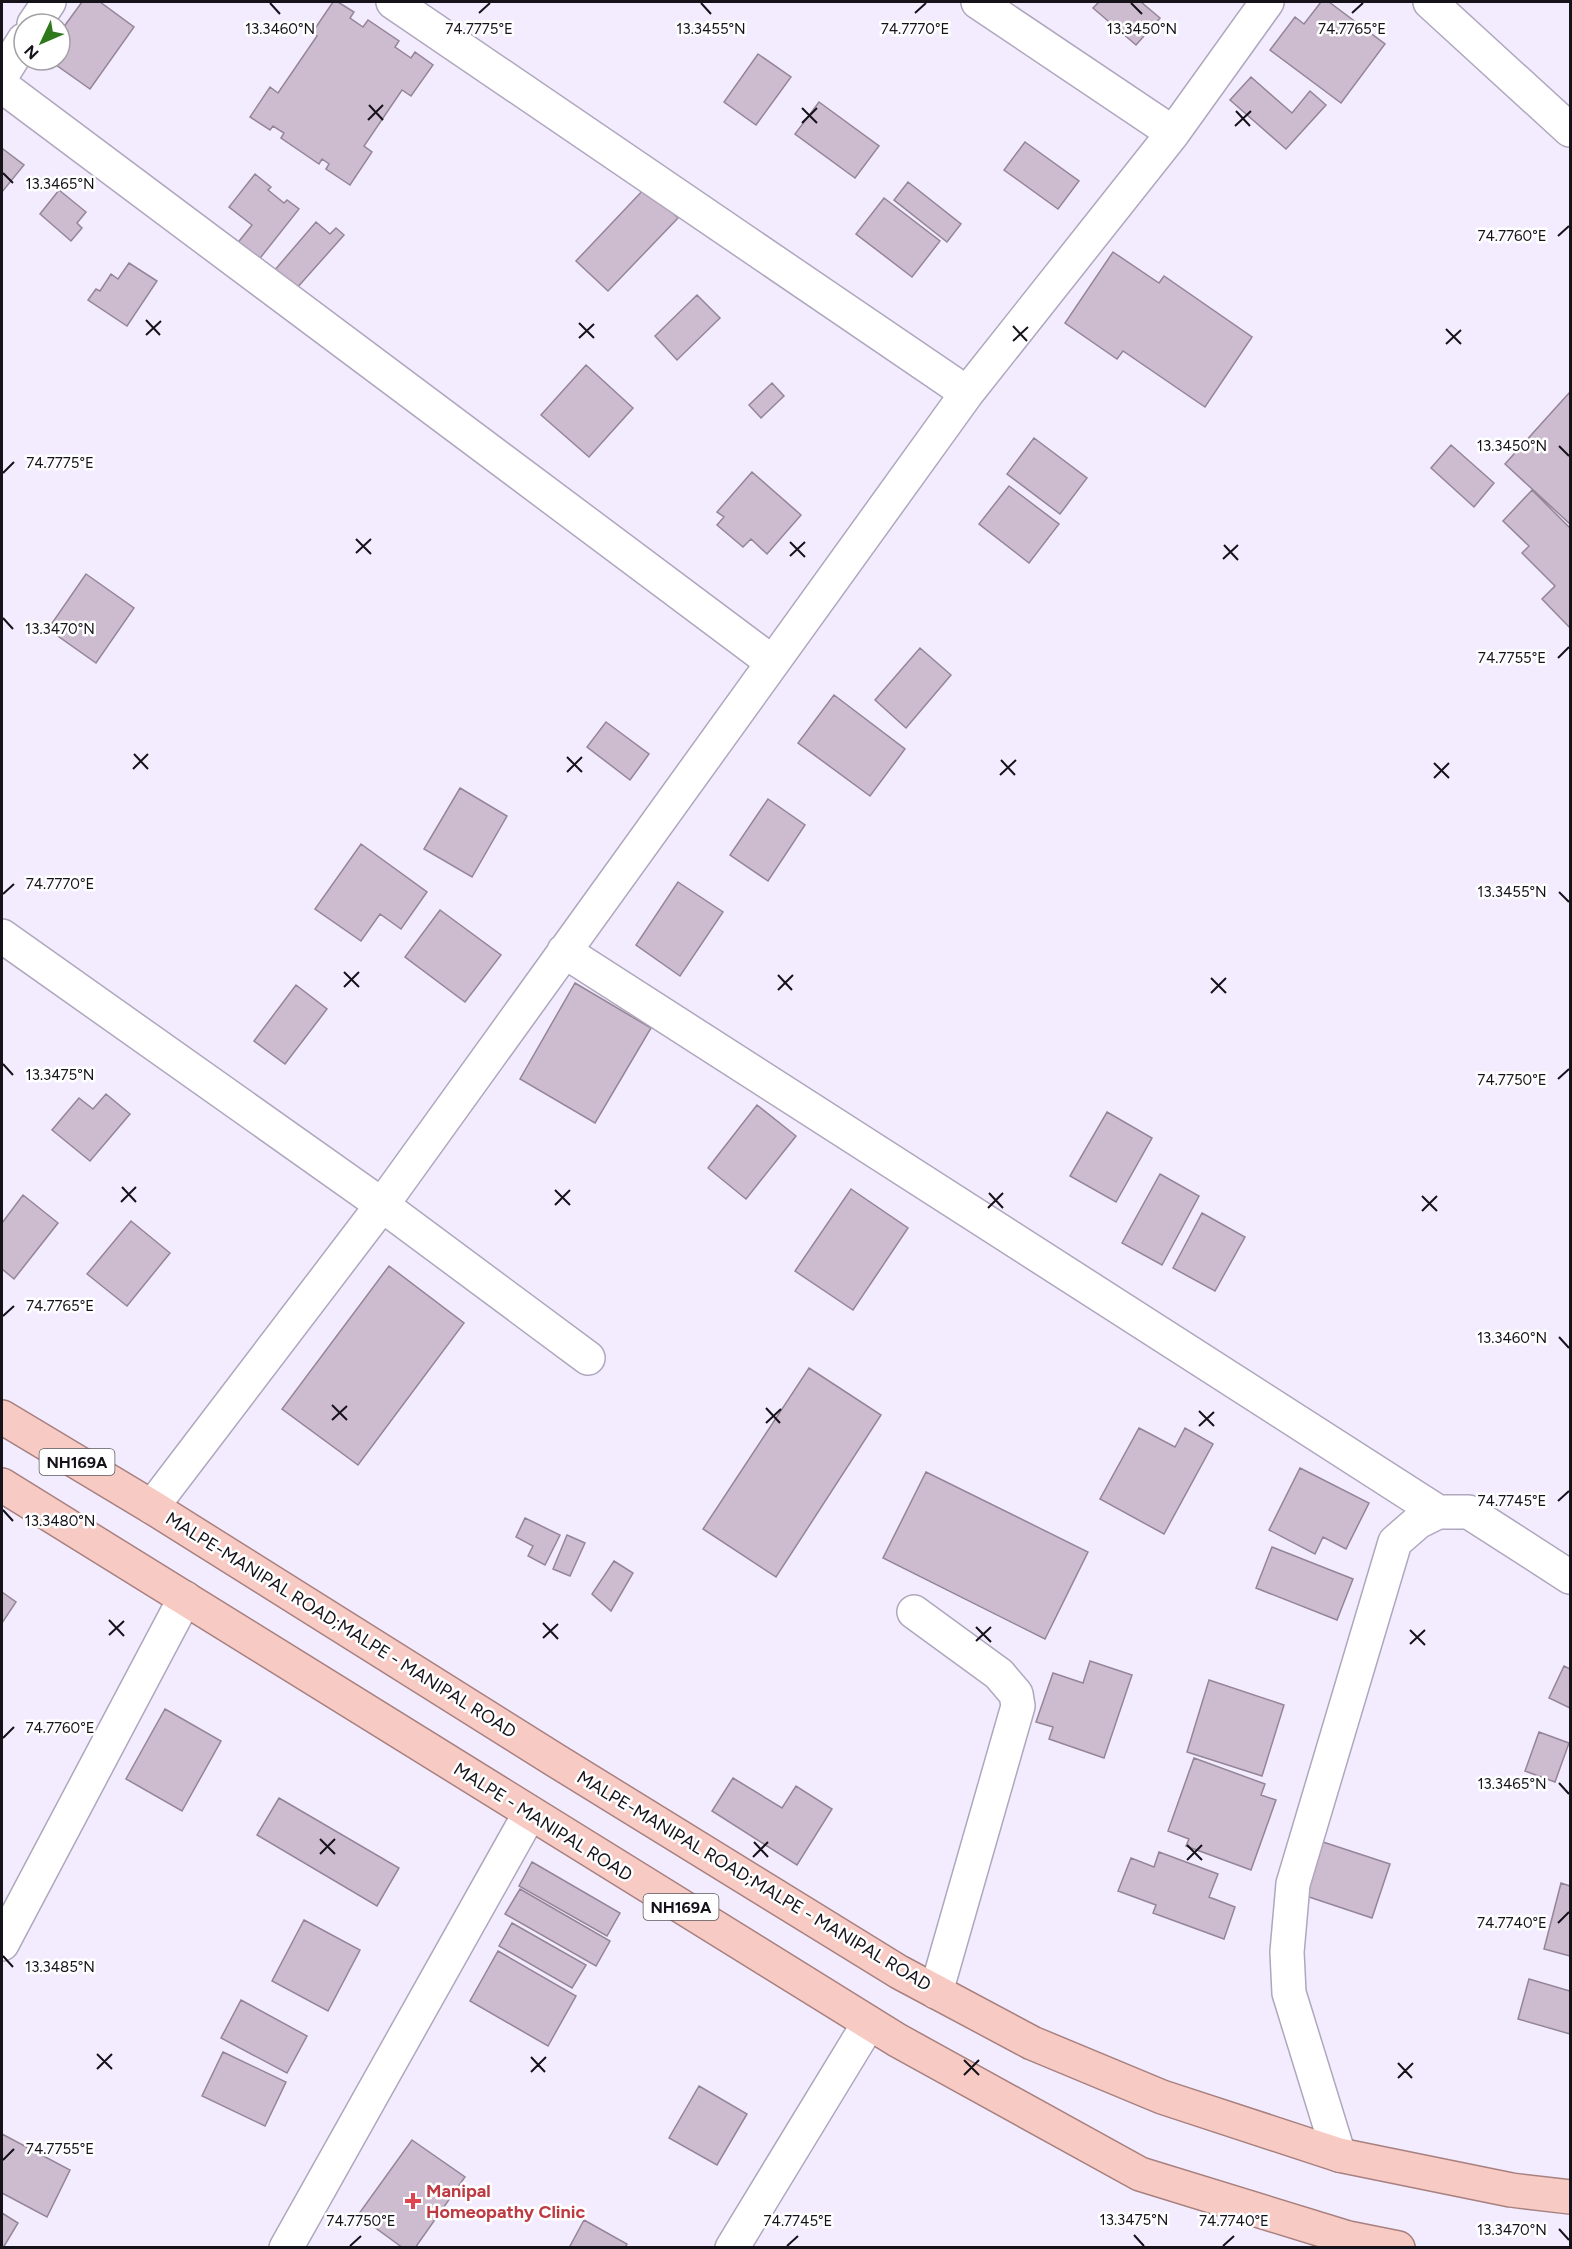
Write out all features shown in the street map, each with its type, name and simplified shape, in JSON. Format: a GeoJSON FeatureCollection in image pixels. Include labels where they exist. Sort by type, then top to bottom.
{"type":"FeatureCollection","features":[{"type":"Feature","properties":{"kind":"highway","name":"MALPE-MANIPAL ROAD;MALPE - MANIPAL ROAD"},"geometry":{"type":"LineString","coordinates":[[2,1417],[152,1507],[565,1767],[899,1972],[1032,2043],[1162,2097],[1339,2155],[1511,2190],[1570,2196]]}},
{"type":"Feature","properties":{"kind":"highway","name":"MALPE - MANIPAL ROAD"},"geometry":{"type":"LineString","coordinates":[[2,1485],[869,2023],[1140,2174],[1348,2238],[1398,2247]]}},
{"type":"Feature","properties":{"kind":"street"},"geometry":{"type":"LineString","coordinates":[[393,2],[967,393]]}},
{"type":"Feature","properties":{"kind":"street"},"geometry":{"type":"LineString","coordinates":[[978,2],[1173,134]]}},
{"type":"Feature","properties":{"kind":"street"},"geometry":{"type":"LineString","coordinates":[[152,1507],[382,1205],[967,393],[1173,134],[1267,2]]}},
{"type":"Feature","properties":{"kind":"street"},"geometry":{"type":"LineString","coordinates":[[1430,2],[1570,130]]}},
{"type":"Feature","properties":{"kind":"street"},"geometry":{"type":"LineString","coordinates":[[2,75],[12,59]]}},
{"type":"Feature","properties":{"kind":"street"},"geometry":{"type":"LineString","coordinates":[[2,86],[772,662]]}},
{"type":"Feature","properties":{"kind":"street"},"geometry":{"type":"LineString","coordinates":[[2,936],[382,1205],[588,1358]]}},
{"type":"Feature","properties":{"kind":"street"},"geometry":{"type":"LineString","coordinates":[[564,951],[1438,1512]]}},
{"type":"Feature","properties":{"kind":"street"},"geometry":{"type":"LineString","coordinates":[[1339,2155],[1289,1993],[1287,1952],[1293,1884],[1395,1542],[1418,1522],[1438,1512],[1468,1512],[1570,1577]]}},
{"type":"Feature","properties":{"kind":"street"},"geometry":{"type":"LineString","coordinates":[[2,1944],[185,1598]]}},
{"type":"Feature","properties":{"kind":"street"},"geometry":{"type":"LineString","coordinates":[[914,1612],[1009,1683],[1016,1694],[1018,1706],[936,1992]]}},
{"type":"Feature","properties":{"kind":"street"},"geometry":{"type":"LineString","coordinates":[[286,2247],[530,1813]]}},
{"type":"Feature","properties":{"kind":"street"},"geometry":{"type":"LineString","coordinates":[[732,2247],[869,2023]]}},
{"type":"Feature","properties":{"kind":"building"},"geometry":{"type":"Polygon","coordinates":[[[82,2],[100,2],[134,27],[90,89],[66,72],[72,72],[72,16],[82,2]]]}},
{"type":"Feature","properties":{"kind":"building"},"geometry":{"type":"Polygon","coordinates":[[[333,2],[338,2],[354,12],[350,18],[363,27],[368,20],[399,41],[395,47],[411,58],[415,52],[433,65],[411,96],[402,90],[364,146],[372,152],[350,185],[326,169],[329,164],[322,159],[319,164],[281,138],[284,133],[273,126],[270,130],[250,117],[270,87],[278,93],[317,36],[312,33],[333,2]]]}},
{"type":"Feature","properties":{"kind":"building"},"geometry":{"type":"Polygon","coordinates":[[[1099,2],[1141,2],[1160,18],[1136,45],[1093,8],[1099,2]]]}},
{"type":"Feature","properties":{"kind":"building"},"geometry":{"type":"Polygon","coordinates":[[[1321,2],[1329,2],[1385,44],[1341,103],[1270,50],[1295,17],[1304,24],[1321,2]]]}},
{"type":"Feature","properties":{"kind":"building"},"geometry":{"type":"Polygon","coordinates":[[[758,54],[791,77],[756,125],[724,102],[758,54]]]}},
{"type":"Feature","properties":{"kind":"building"},"geometry":{"type":"Polygon","coordinates":[[[1251,77],[1292,113],[1310,91],[1326,105],[1286,149],[1230,100],[1251,77]]]}},
{"type":"Feature","properties":{"kind":"building"},"geometry":{"type":"Polygon","coordinates":[[[819,102],[879,146],[855,178],[795,134],[819,102]]]}},
{"type":"Feature","properties":{"kind":"building"},"geometry":{"type":"Polygon","coordinates":[[[1025,142],[1079,181],[1058,209],[1004,170],[1025,142]]]}},
{"type":"Feature","properties":{"kind":"building"},"geometry":{"type":"Polygon","coordinates":[[[3,149],[24,165],[2,192],[2,151],[3,149]]]}},
{"type":"Feature","properties":{"kind":"building"},"geometry":{"type":"Polygon","coordinates":[[[255,174],[271,187],[268,190],[284,203],[287,200],[299,209],[257,262],[236,245],[252,225],[229,207],[255,174]]]}},
{"type":"Feature","properties":{"kind":"building"},"geometry":{"type":"Polygon","coordinates":[[[908,182],[961,224],[947,242],[894,200],[908,182]]]}},
{"type":"Feature","properties":{"kind":"building"},"geometry":{"type":"Polygon","coordinates":[[[646,187],[678,218],[608,291],[576,261],[646,187]]]}},
{"type":"Feature","properties":{"kind":"building"},"geometry":{"type":"Polygon","coordinates":[[[59,190],[86,212],[77,223],[82,228],[71,241],[40,214],[59,190]]]}},
{"type":"Feature","properties":{"kind":"building"},"geometry":{"type":"Polygon","coordinates":[[[884,198],[940,241],[912,277],[856,234],[884,198]]]}},
{"type":"Feature","properties":{"kind":"building"},"geometry":{"type":"Polygon","coordinates":[[[316,222],[330,234],[336,228],[344,235],[296,289],[274,271],[316,222]]]}},
{"type":"Feature","properties":{"kind":"building"},"geometry":{"type":"Polygon","coordinates":[[[1113,252],[1159,283],[1164,276],[1252,337],[1205,407],[1123,351],[1117,359],[1065,323],[1113,252]]]}},
{"type":"Feature","properties":{"kind":"building"},"geometry":{"type":"Polygon","coordinates":[[[129,263],[157,281],[127,326],[88,300],[96,289],[100,291],[111,274],[118,279],[129,263]]]}},
{"type":"Feature","properties":{"kind":"building"},"geometry":{"type":"Polygon","coordinates":[[[697,295],[720,318],[677,360],[655,336],[697,295]]]}},
{"type":"Feature","properties":{"kind":"building"},"geometry":{"type":"Polygon","coordinates":[[[586,365],[633,408],[589,457],[541,415],[586,365]]]}},
{"type":"Feature","properties":{"kind":"building"},"geometry":{"type":"Polygon","coordinates":[[[772,383],[784,396],[761,418],[749,405],[772,383]]]}},
{"type":"Feature","properties":{"kind":"building"},"geometry":{"type":"Polygon","coordinates":[[[1570,392],[1570,524],[1505,464],[1570,392]]]}},
{"type":"Feature","properties":{"kind":"building"},"geometry":{"type":"Polygon","coordinates":[[[1034,438],[1087,478],[1060,514],[1007,474],[1034,438]]]}},
{"type":"Feature","properties":{"kind":"building"},"geometry":{"type":"Polygon","coordinates":[[[1451,445],[1494,483],[1474,507],[1431,468],[1451,445]]]}},
{"type":"Feature","properties":{"kind":"building"},"geometry":{"type":"Polygon","coordinates":[[[752,472],[801,515],[767,554],[751,539],[743,547],[717,525],[724,517],[717,512],[752,472]]]}},
{"type":"Feature","properties":{"kind":"building"},"geometry":{"type":"Polygon","coordinates":[[[1009,486],[1059,524],[1029,563],[979,524],[1009,486]]]}},
{"type":"Feature","properties":{"kind":"building"},"geometry":{"type":"Polygon","coordinates":[[[1532,490],[1570,528],[1570,628],[1542,599],[1555,586],[1522,553],[1529,546],[1503,521],[1532,490]]]}},
{"type":"Feature","properties":{"kind":"building"},"geometry":{"type":"Polygon","coordinates":[[[86,574],[134,608],[96,663],[48,629],[86,574]]]}},
{"type":"Feature","properties":{"kind":"building"},"geometry":{"type":"Polygon","coordinates":[[[920,648],[951,675],[906,728],[875,700],[920,648]]]}},
{"type":"Feature","properties":{"kind":"building"},"geometry":{"type":"Polygon","coordinates":[[[834,695],[905,749],[870,796],[798,743],[834,695]]]}},
{"type":"Feature","properties":{"kind":"building"},"geometry":{"type":"Polygon","coordinates":[[[606,722],[649,754],[630,780],[587,747],[606,722]]]}},
{"type":"Feature","properties":{"kind":"building"},"geometry":{"type":"Polygon","coordinates":[[[460,788],[507,816],[472,877],[424,849],[460,788]]]}},
{"type":"Feature","properties":{"kind":"building"},"geometry":{"type":"Polygon","coordinates":[[[768,799],[805,825],[768,881],[730,855],[768,799]]]}},
{"type":"Feature","properties":{"kind":"building"},"geometry":{"type":"Polygon","coordinates":[[[361,844],[427,892],[401,929],[380,914],[361,941],[315,909],[361,844]]]}},
{"type":"Feature","properties":{"kind":"building"},"geometry":{"type":"Polygon","coordinates":[[[678,882],[723,912],[680,976],[636,945],[678,882]]]}},
{"type":"Feature","properties":{"kind":"building"},"geometry":{"type":"Polygon","coordinates":[[[440,910],[501,955],[465,1002],[405,957],[440,910]]]}},
{"type":"Feature","properties":{"kind":"building"},"geometry":{"type":"Polygon","coordinates":[[[575,983],[651,1028],[595,1123],[520,1079],[575,983]]]}},
{"type":"Feature","properties":{"kind":"building"},"geometry":{"type":"Polygon","coordinates":[[[296,985],[327,1009],[285,1064],[254,1041],[296,985]]]}},
{"type":"Feature","properties":{"kind":"building"},"geometry":{"type":"Polygon","coordinates":[[[106,1094],[130,1114],[90,1161],[52,1130],[79,1098],[93,1109],[106,1094]]]}},
{"type":"Feature","properties":{"kind":"building"},"geometry":{"type":"Polygon","coordinates":[[[757,1105],[796,1136],[746,1199],[708,1168],[757,1105]]]}},
{"type":"Feature","properties":{"kind":"building"},"geometry":{"type":"Polygon","coordinates":[[[1107,1112],[1152,1138],[1116,1202],[1070,1176],[1107,1112]]]}},
{"type":"Feature","properties":{"kind":"building"},"geometry":{"type":"Polygon","coordinates":[[[1160,1174],[1199,1196],[1162,1265],[1122,1243],[1160,1174]]]}},
{"type":"Feature","properties":{"kind":"building"},"geometry":{"type":"Polygon","coordinates":[[[851,1189],[908,1228],[853,1310],[795,1271],[851,1189]]]}},
{"type":"Feature","properties":{"kind":"building"},"geometry":{"type":"Polygon","coordinates":[[[23,1195],[58,1223],[14,1279],[2,1269],[2,1223],[23,1195]]]}},
{"type":"Feature","properties":{"kind":"building"},"geometry":{"type":"Polygon","coordinates":[[[1202,1213],[1245,1237],[1215,1291],[1173,1268],[1202,1213]]]}},
{"type":"Feature","properties":{"kind":"building"},"geometry":{"type":"Polygon","coordinates":[[[131,1221],[170,1253],[127,1306],[87,1274],[131,1221]]]}},
{"type":"Feature","properties":{"kind":"building"},"geometry":{"type":"Polygon","coordinates":[[[389,1266],[464,1323],[358,1465],[282,1409],[389,1266]]]}},
{"type":"Feature","properties":{"kind":"building"},"geometry":{"type":"Polygon","coordinates":[[[809,1368],[881,1415],[776,1577],[703,1529],[809,1368]]]}},
{"type":"Feature","properties":{"kind":"building"},"geometry":{"type":"Polygon","coordinates":[[[1139,1428],[1175,1447],[1185,1428],[1213,1444],[1164,1534],[1100,1499],[1139,1428]]]}},
{"type":"Feature","properties":{"kind":"building"},"geometry":{"type":"Polygon","coordinates":[[[1300,1468],[1369,1503],[1346,1549],[1323,1537],[1315,1554],[1269,1530],[1300,1468]]]}},
{"type":"Feature","properties":{"kind":"building"},"geometry":{"type":"Polygon","coordinates":[[[926,1472],[1088,1552],[1045,1639],[883,1558],[926,1472]]]}},
{"type":"Feature","properties":{"kind":"building"},"geometry":{"type":"Polygon","coordinates":[[[525,1518],[560,1535],[545,1565],[528,1556],[533,1546],[516,1537],[525,1518]]]}},
{"type":"Feature","properties":{"kind":"building"},"geometry":{"type":"Polygon","coordinates":[[[567,1535],[585,1543],[570,1576],[553,1569],[567,1535]]]}},
{"type":"Feature","properties":{"kind":"building"},"geometry":{"type":"Polygon","coordinates":[[[1272,1547],[1353,1579],[1337,1620],[1256,1588],[1272,1547]]]}},
{"type":"Feature","properties":{"kind":"building"},"geometry":{"type":"Polygon","coordinates":[[[614,1561],[633,1573],[611,1611],[592,1594],[614,1561]]]}},
{"type":"Feature","properties":{"kind":"building"},"geometry":{"type":"Polygon","coordinates":[[[2,1592],[16,1602],[2,1623],[2,1592]]]}},
{"type":"Feature","properties":{"kind":"building"},"geometry":{"type":"Polygon","coordinates":[[[1090,1661],[1132,1675],[1104,1758],[1049,1739],[1053,1727],[1036,1722],[1053,1673],[1083,1683],[1090,1661]]]}},
{"type":"Feature","properties":{"kind":"building"},"geometry":{"type":"Polygon","coordinates":[[[1564,1666],[1570,1669],[1570,1708],[1549,1698],[1564,1666]]]}},
{"type":"Feature","properties":{"kind":"building"},"geometry":{"type":"Polygon","coordinates":[[[1209,1680],[1284,1705],[1262,1776],[1187,1752],[1209,1680]]]}},
{"type":"Feature","properties":{"kind":"building"},"geometry":{"type":"Polygon","coordinates":[[[165,1709],[221,1741],[182,1811],[126,1779],[165,1709]]]}},
{"type":"Feature","properties":{"kind":"building"},"geometry":{"type":"Polygon","coordinates":[[[1539,1732],[1569,1743],[1555,1782],[1525,1771],[1539,1732]]]}},
{"type":"Feature","properties":{"kind":"building"},"geometry":{"type":"Polygon","coordinates":[[[1194,1758],[1265,1784],[1261,1795],[1276,1800],[1251,1870],[1186,1846],[1189,1839],[1168,1831],[1194,1758]]]}},
{"type":"Feature","properties":{"kind":"building"},"geometry":{"type":"Polygon","coordinates":[[[733,1778],[782,1808],[796,1786],[832,1809],[797,1865],[712,1811],[733,1778]]]}},
{"type":"Feature","properties":{"kind":"building"},"geometry":{"type":"Polygon","coordinates":[[[279,1798],[399,1868],[377,1906],[257,1835],[279,1798]]]}},
{"type":"Feature","properties":{"kind":"building"},"geometry":{"type":"Polygon","coordinates":[[[1320,1841],[1390,1864],[1372,1918],[1303,1895],[1320,1841]]]}},
{"type":"Feature","properties":{"kind":"building"},"geometry":{"type":"Polygon","coordinates":[[[1159,1852],[1218,1874],[1209,1897],[1235,1907],[1224,1939],[1153,1913],[1156,1905],[1118,1891],[1131,1858],[1154,1867],[1159,1852]]]}},
{"type":"Feature","properties":{"kind":"building"},"geometry":{"type":"Polygon","coordinates":[[[532,1862],[620,1913],[607,1936],[519,1886],[532,1862]]]}},
{"type":"Feature","properties":{"kind":"building"},"geometry":{"type":"Polygon","coordinates":[[[1561,1883],[1570,1886],[1570,1956],[1544,1949],[1561,1883]]]}},
{"type":"Feature","properties":{"kind":"building"},"geometry":{"type":"Polygon","coordinates":[[[520,1889],[610,1941],[596,1966],[505,1914],[520,1889]]]}},
{"type":"Feature","properties":{"kind":"building"},"geometry":{"type":"Polygon","coordinates":[[[304,1920],[360,1950],[328,2011],[272,1981],[304,1920]]]}},
{"type":"Feature","properties":{"kind":"building"},"geometry":{"type":"Polygon","coordinates":[[[512,1923],[586,1965],[572,1988],[499,1946],[512,1923]]]}},
{"type":"Feature","properties":{"kind":"building"},"geometry":{"type":"Polygon","coordinates":[[[498,1951],[576,1996],[548,2046],[470,2001],[498,1951]]]}},
{"type":"Feature","properties":{"kind":"building"},"geometry":{"type":"Polygon","coordinates":[[[1529,1979],[1570,1991],[1570,2034],[1518,2019],[1529,1979]]]}},
{"type":"Feature","properties":{"kind":"building"},"geometry":{"type":"Polygon","coordinates":[[[241,2000],[307,2036],[287,2073],[221,2038],[241,2000]]]}},
{"type":"Feature","properties":{"kind":"building"},"geometry":{"type":"Polygon","coordinates":[[[223,2052],[286,2082],[265,2126],[202,2096],[223,2052]]]}},
{"type":"Feature","properties":{"kind":"building"},"geometry":{"type":"Polygon","coordinates":[[[699,2086],[747,2114],[717,2165],[669,2138],[699,2086]]]}},
{"type":"Feature","properties":{"kind":"building"},"geometry":{"type":"Polygon","coordinates":[[[2,2134],[70,2170],[47,2217],[2,2193],[2,2134]]]}},
{"type":"Feature","properties":{"kind":"building"},"geometry":{"type":"Polygon","coordinates":[[[412,2140],[465,2177],[415,2248],[403,2248],[358,2215],[412,2140]]]}},
{"type":"Feature","properties":{"kind":"building"},"geometry":{"type":"Polygon","coordinates":[[[2,2213],[18,2223],[3,2248],[2,2248],[2,2213]]]}},
{"type":"Feature","properties":{"kind":"building"},"geometry":{"type":"Polygon","coordinates":[[[584,2220],[627,2244],[625,2248],[569,2248],[584,2220]]]}},
{"type":"Feature","properties":{"kind":"place","name":"Manipal Homeopathy Clinic"},"geometry":{"type":"Point","coordinates":[413,2201]}}]}
